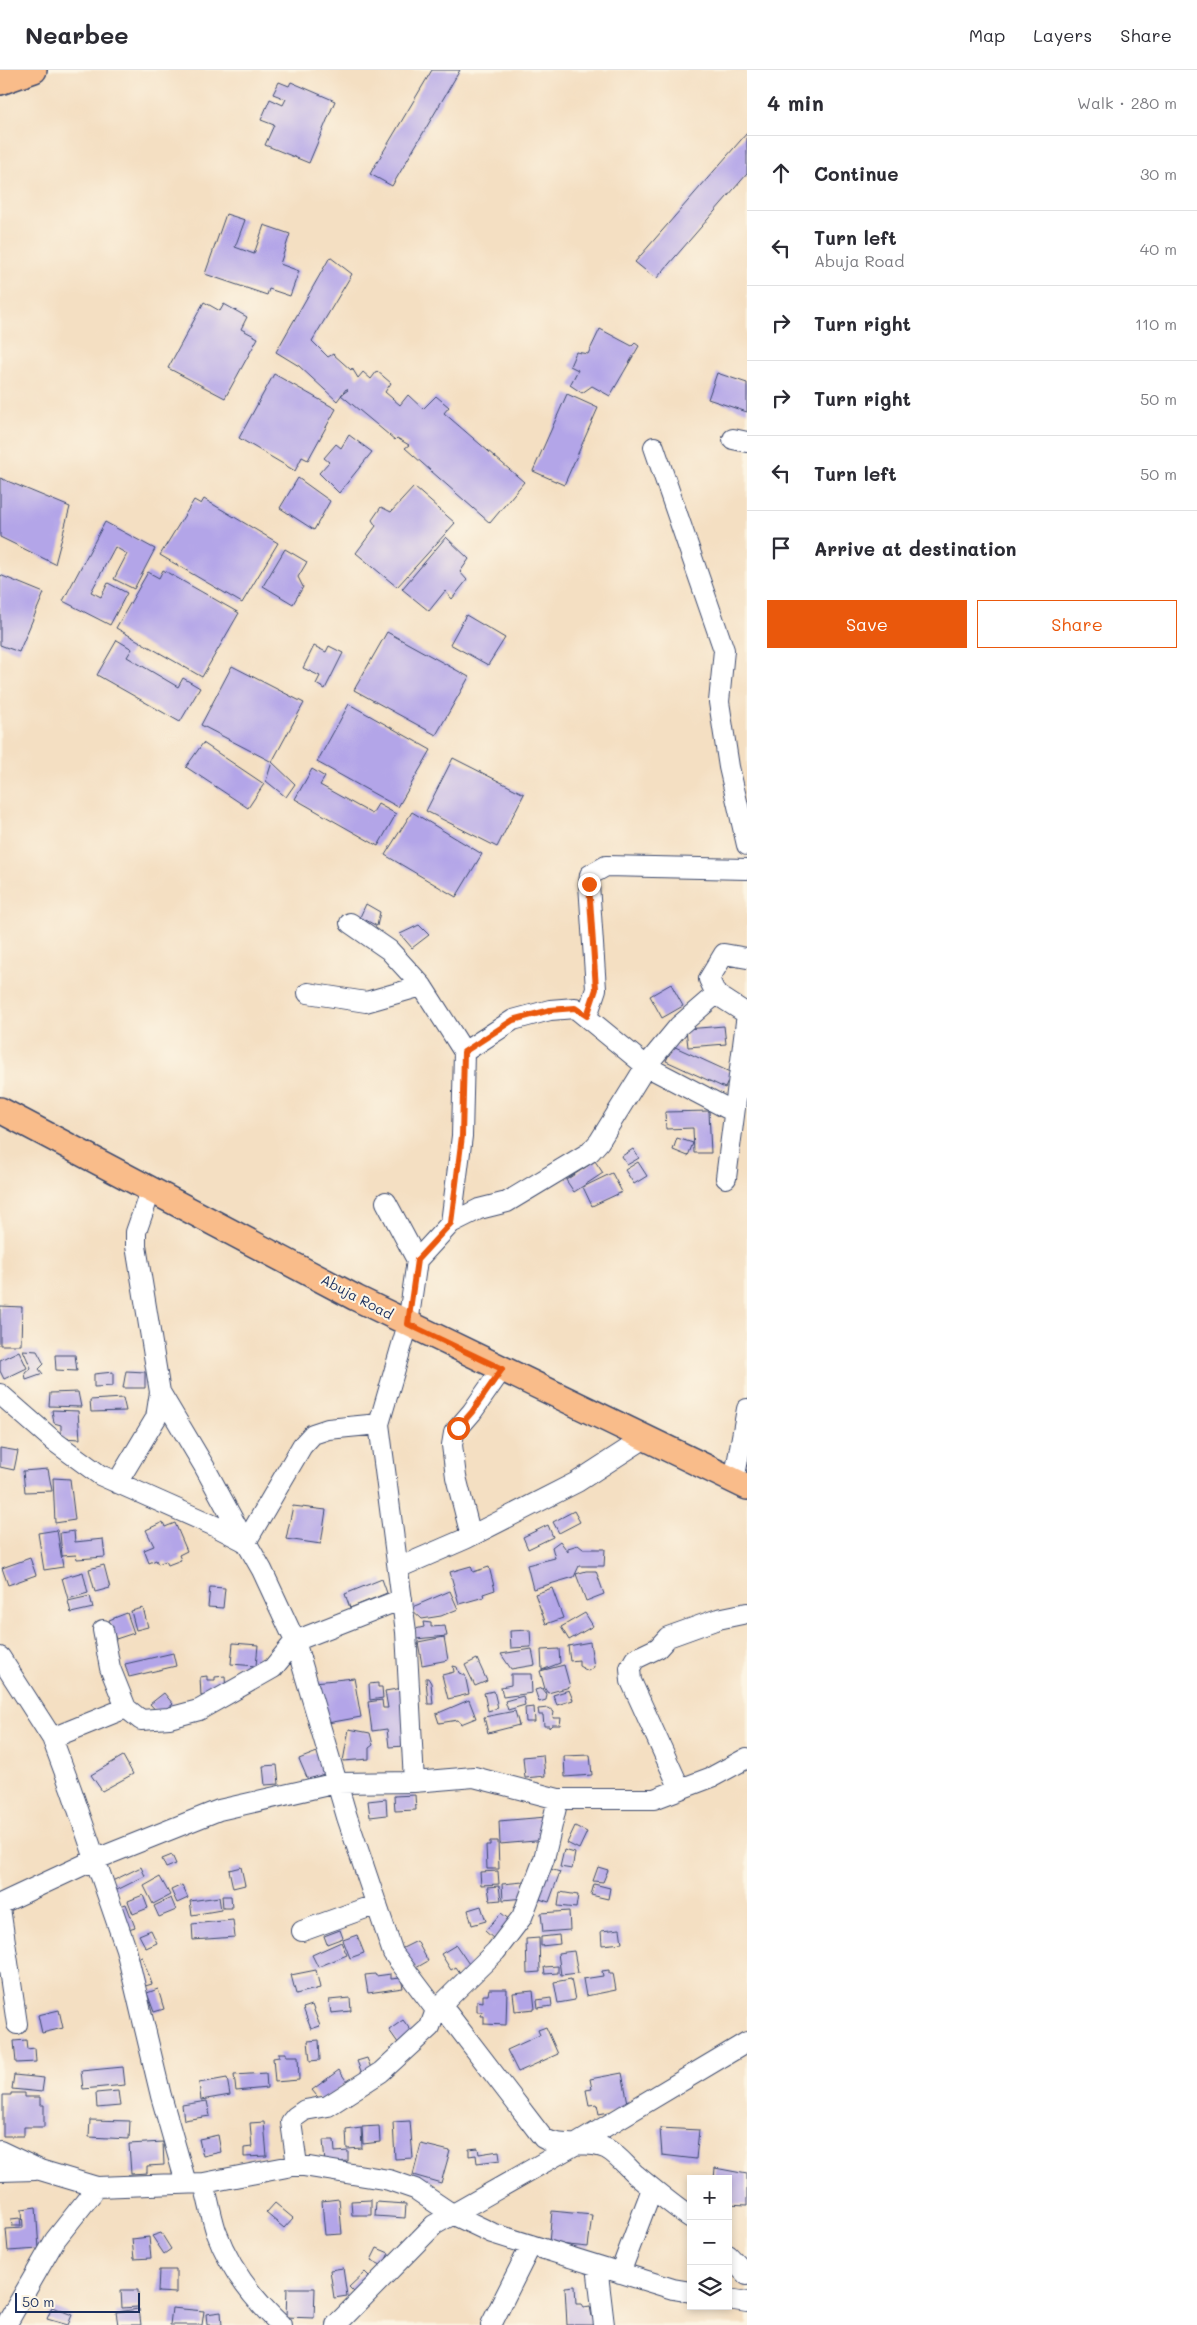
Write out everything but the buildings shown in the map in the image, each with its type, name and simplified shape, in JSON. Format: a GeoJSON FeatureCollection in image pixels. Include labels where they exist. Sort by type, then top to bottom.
{"type":"FeatureCollection","features":[{"type":"Feature","properties":{"kind":"main road"},"geometry":{"type":"LineString","coordinates":[[0,82],[34,70]]}},
{"type":"Feature","properties":{"kind":"main road","name":"Abuja Road"},"geometry":{"type":"LineString","coordinates":[[0,1110],[408,1324],[741,1484]]}},
{"type":"Feature","properties":{"kind":"street"},"geometry":{"type":"LineString","coordinates":[[654,447],[724,650],[719,702],[720,712],[729,767],[747,845]]}},
{"type":"Feature","properties":{"kind":"street"},"geometry":{"type":"LineString","coordinates":[[587,1016],[596,989],[590,875],[606,866],[747,869]]}},
{"type":"Feature","properties":{"kind":"street"},"geometry":{"type":"LineString","coordinates":[[350,923],[390,950],[422,986],[464,1052],[462,1136],[451,1223]]}},
{"type":"Feature","properties":{"kind":"street"},"geometry":{"type":"LineString","coordinates":[[726,1178],[747,1014],[716,994],[709,979],[724,954],[747,958]]}},
{"type":"Feature","properties":{"kind":"street"},"geometry":{"type":"LineString","coordinates":[[308,992],[366,1002],[422,986]]}},
{"type":"Feature","properties":{"kind":"street"},"geometry":{"type":"LineString","coordinates":[[414,1782],[406,1632],[379,1424],[408,1324],[417,1260],[451,1223],[479,1209],[506,1202],[590,1152],[599,1142],[646,1066],[679,1026],[716,994]]}},
{"type":"Feature","properties":{"kind":"street"},"geometry":{"type":"LineString","coordinates":[[464,1052],[513,1020],[550,1010],[575,1008],[646,1066],[734,1112]]}},
{"type":"Feature","properties":{"kind":"street"},"geometry":{"type":"LineString","coordinates":[[117,1483],[156,1418],[160,1392],[136,1246],[136,1232],[151,1189]]}},
{"type":"Feature","properties":{"kind":"street"},"geometry":{"type":"LineString","coordinates":[[386,1202],[417,1260]]}},
{"type":"Feature","properties":{"kind":"street"},"geometry":{"type":"LineString","coordinates":[[472,1536],[456,1477],[452,1445],[454,1433],[472,1412],[502,1369]]}},
{"type":"Feature","properties":{"kind":"street"},"geometry":{"type":"LineString","coordinates":[[160,1392],[262,1570],[295,1641],[337,1783],[393,1953],[436,2010],[448,2014],[498,2076],[543,2138],[550,2142],[573,2146],[592,2145],[607,2149],[652,2189],[687,2215]]}},
{"type":"Feature","properties":{"kind":"street"},"geometry":{"type":"LineString","coordinates":[[0,1394],[55,1442],[100,1475],[217,1527],[246,1542]]}},
{"type":"Feature","properties":{"kind":"street"},"geometry":{"type":"LineString","coordinates":[[741,1484],[747,1409]]}},
{"type":"Feature","properties":{"kind":"street"},"geometry":{"type":"LineString","coordinates":[[246,1542],[302,1446],[313,1434],[328,1430],[379,1424]]}},
{"type":"Feature","properties":{"kind":"street"},"geometry":{"type":"LineString","coordinates":[[398,1568],[472,1536],[577,1482],[645,1438]]}},
{"type":"Feature","properties":{"kind":"street"},"geometry":{"type":"LineString","coordinates":[[103,1630],[110,1668],[126,1708],[141,1720],[169,1718],[199,1710],[273,1668],[295,1641],[402,1599]]}},
{"type":"Feature","properties":{"kind":"street"},"geometry":{"type":"LineString","coordinates":[[680,1789],[631,1681],[630,1668],[635,1659],[658,1648],[668,1637],[718,1619],[747,1613]]}},
{"type":"Feature","properties":{"kind":"street"},"geometry":{"type":"LineString","coordinates":[[0,1657],[52,1738],[126,1949],[161,2096],[195,2183],[238,2275],[258,2304],[281,2325]]}},
{"type":"Feature","properties":{"kind":"street"},"geometry":{"type":"LineString","coordinates":[[52,1738],[126,1708]]}},
{"type":"Feature","properties":{"kind":"street"},"geometry":{"type":"LineString","coordinates":[[18,2024],[0,1906],[94,1860],[218,1810],[337,1783],[414,1782],[474,1777],[558,1799],[654,1799],[712,1777],[747,1758]]}},
{"type":"Feature","properties":{"kind":"street"},"geometry":{"type":"LineString","coordinates":[[297,2165],[291,2122],[295,2117],[305,2110],[328,2106],[381,2072],[430,2027],[436,2010],[496,1951],[522,1917],[544,1858],[558,1799]]}},
{"type":"Feature","properties":{"kind":"street"},"geometry":{"type":"LineString","coordinates":[[302,1931],[377,1904]]}},
{"type":"Feature","properties":{"kind":"street"},"geometry":{"type":"LineString","coordinates":[[336,2325],[434,2225],[573,2146],[747,2042]]}},
{"type":"Feature","properties":{"kind":"street"},"geometry":{"type":"LineString","coordinates":[[0,2152],[40,2170],[98,2187],[195,2183],[297,2165],[389,2180],[415,2189],[452,2214],[492,2233],[673,2290],[687,2292]]}},
{"type":"Feature","properties":{"kind":"street"},"geometry":{"type":"LineString","coordinates":[[0,2171],[40,2170]]}},
{"type":"Feature","properties":{"kind":"street"},"geometry":{"type":"LineString","coordinates":[[6,2325],[55,2240],[98,2187]]}},
{"type":"Feature","properties":{"kind":"street"},"geometry":{"type":"LineString","coordinates":[[620,2273],[652,2189]]}},
{"type":"Feature","properties":{"kind":"street"},"geometry":{"type":"LineString","coordinates":[[491,2325],[531,2245]]}},
{"type":"Feature","properties":{"kind":"street"},"geometry":{"type":"LineString","coordinates":[[732,2260],[747,2275]]}},
{"type":"Feature","properties":{"kind":"street"},"geometry":{"type":"LineString","coordinates":[[597,2266],[604,2325]]}},
{"type":"Feature","properties":{"kind":"street"},"geometry":{"type":"LineString","coordinates":[[732,2300],[747,2302]]}},
{"type":"Feature","properties":{"kind":"route"},"geometry":{"type":"LineString","coordinates":[[458,1428],[472,1412],[502,1369],[408,1324],[417,1260],[451,1223],[462,1136],[464,1052],[513,1020],[550,1010],[575,1008],[587,1016],[596,989],[589,884]]}}]}
